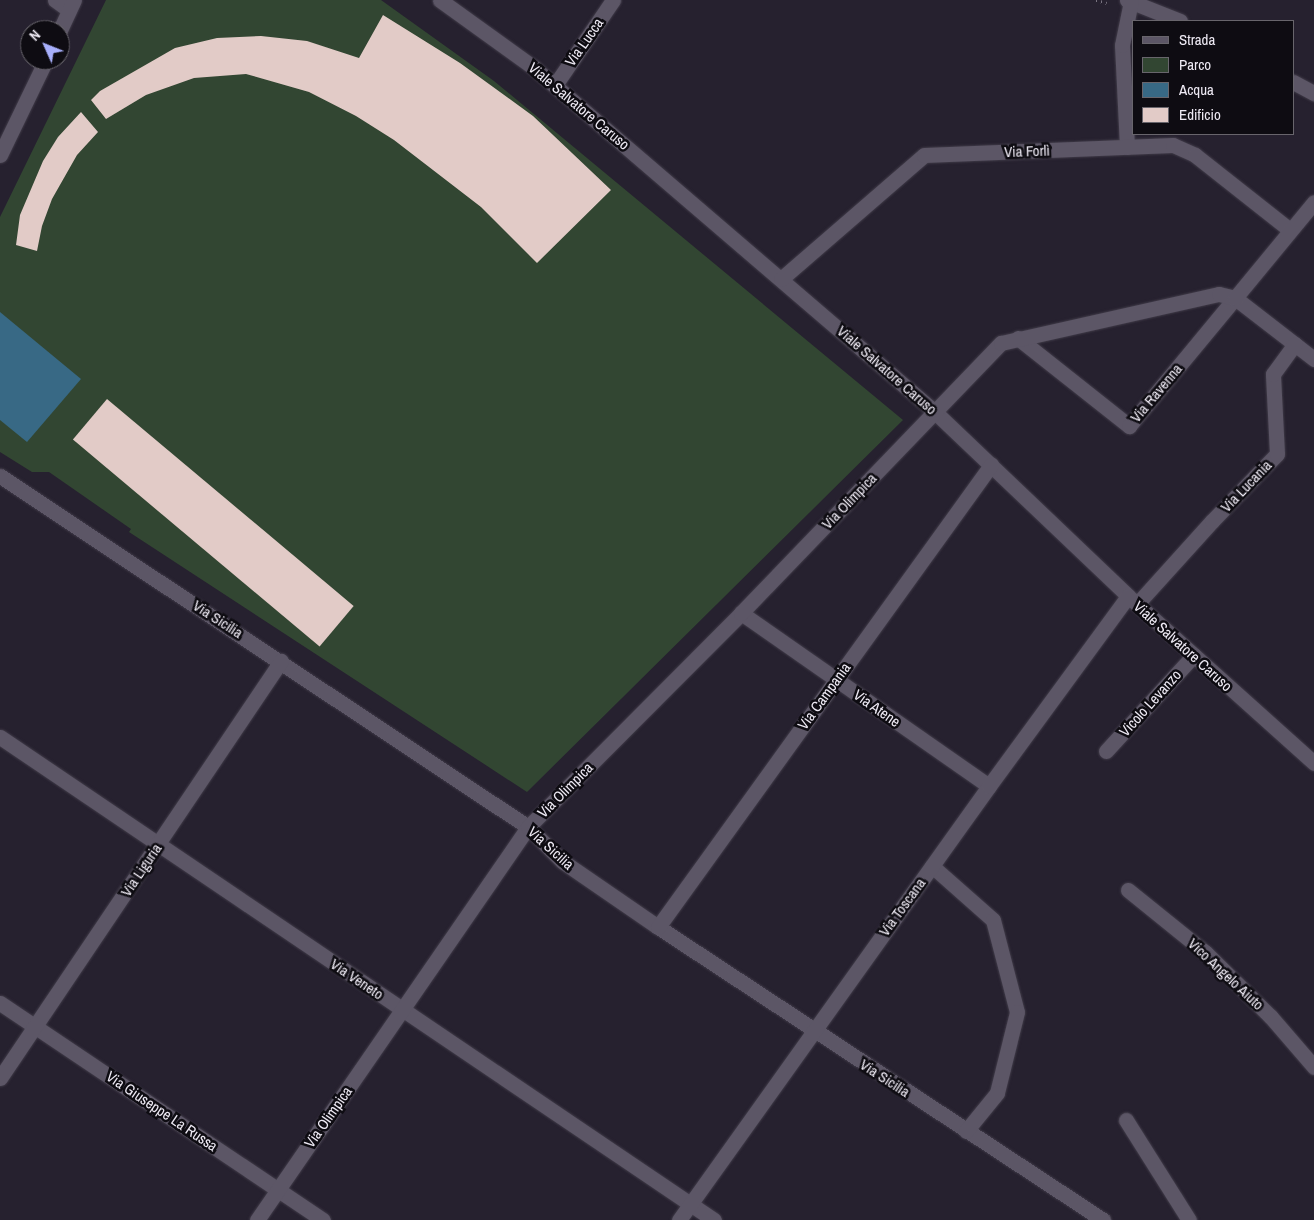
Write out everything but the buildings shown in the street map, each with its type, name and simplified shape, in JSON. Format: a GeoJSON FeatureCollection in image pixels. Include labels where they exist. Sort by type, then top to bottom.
{"type":"FeatureCollection","features":[{"type":"Feature","properties":{"kind":"street"},"geometry":{"type":"LineString","coordinates":[[55,0],[72,5],[65,20]]}},
{"type":"Feature","properties":{"kind":"street","name":"Viale Salvatore Caruso"},"geometry":{"type":"LineString","coordinates":[[440,0],[555,85],[935,412],[1132,600],[1314,762]]}},
{"type":"Feature","properties":{"kind":"street","name":"Via Lucca"},"geometry":{"type":"LineString","coordinates":[[555,85],[614,0]]}},
{"type":"Feature","properties":{"kind":"street"},"geometry":{"type":"LineString","coordinates":[[1127,147],[1122,45],[1129,1],[1177,20]]}},
{"type":"Feature","properties":{"kind":"street"},"geometry":{"type":"LineString","coordinates":[[0,155],[41,70]]}},
{"type":"Feature","properties":{"kind":"street"},"geometry":{"type":"LineString","coordinates":[[1294,83],[1314,93]]}},
{"type":"Feature","properties":{"kind":"street","name":"Via Forlì"},"geometry":{"type":"LineString","coordinates":[[781,279],[924,155],[1173,145],[1195,155],[1290,230]]}},
{"type":"Feature","properties":{"kind":"street","name":"Via Ravenna"},"geometry":{"type":"LineString","coordinates":[[1018,338],[1130,426],[1314,202]]}},
{"type":"Feature","properties":{"kind":"street"},"geometry":{"type":"LineString","coordinates":[[935,412],[1001,343],[1220,294],[1234,298],[1314,359]]}},
{"type":"Feature","properties":{"kind":"street","name":"Via Lucania"},"geometry":{"type":"LineString","coordinates":[[1132,600],[1276,454],[1273,374],[1295,344]]}},
{"type":"Feature","properties":{"kind":"street","name":"Via Olimpica"},"geometry":{"type":"LineString","coordinates":[[257,1220],[528,827],[741,613],[935,412]]}},
{"type":"Feature","properties":{"kind":"street","name":"Via Campania"},"geometry":{"type":"LineString","coordinates":[[658,927],[991,465]]}},
{"type":"Feature","properties":{"kind":"street","name":"Via Sicilia"},"geometry":{"type":"LineString","coordinates":[[0,476],[528,827],[562,861],[658,927],[813,1031],[1103,1220]]}},
{"type":"Feature","properties":{"kind":"street","name":"Via Toscana"},"geometry":{"type":"LineString","coordinates":[[679,1220],[989,786],[1132,600]]}},
{"type":"Feature","properties":{"kind":"street","name":"Via Atene"},"geometry":{"type":"LineString","coordinates":[[741,613],[989,786]]}},
{"type":"Feature","properties":{"kind":"street","name":"Vicolo Levanzo"},"geometry":{"type":"LineString","coordinates":[[1106,751],[1194,655]]}},
{"type":"Feature","properties":{"kind":"street","name":"Via Liguria"},"geometry":{"type":"LineString","coordinates":[[0,1078],[281,661]]}},
{"type":"Feature","properties":{"kind":"street","name":"Via Veneto"},"geometry":{"type":"LineString","coordinates":[[0,737],[714,1220]]}},
{"type":"Feature","properties":{"kind":"street"},"geometry":{"type":"LineString","coordinates":[[932,866],[993,920],[1017,1012],[997,1093],[966,1131]]}},
{"type":"Feature","properties":{"kind":"street","name":"Vico Angelo Aiuto"},"geometry":{"type":"LineString","coordinates":[[1128,890],[1206,953],[1271,1017],[1314,1068]]}},
{"type":"Feature","properties":{"kind":"street","name":"Via Giuseppe La Russa"},"geometry":{"type":"LineString","coordinates":[[0,1003],[323,1220]]}},
{"type":"Feature","properties":{"kind":"street"},"geometry":{"type":"LineString","coordinates":[[1126,1120],[1189,1220]]}},
{"type":"Feature","properties":{"kind":"green space"},"geometry":{"type":"Polygon","coordinates":[[[106,0],[381,0],[494,81],[903,420],[527,792],[129,532],[131,529],[49,472],[32,472],[0,452],[0,217],[106,0]]]}},
{"type":"Feature","properties":{"kind":"water"},"geometry":{"type":"Polygon","coordinates":[[[0,312],[81,379],[27,442],[0,420],[0,312]]]}}]}
